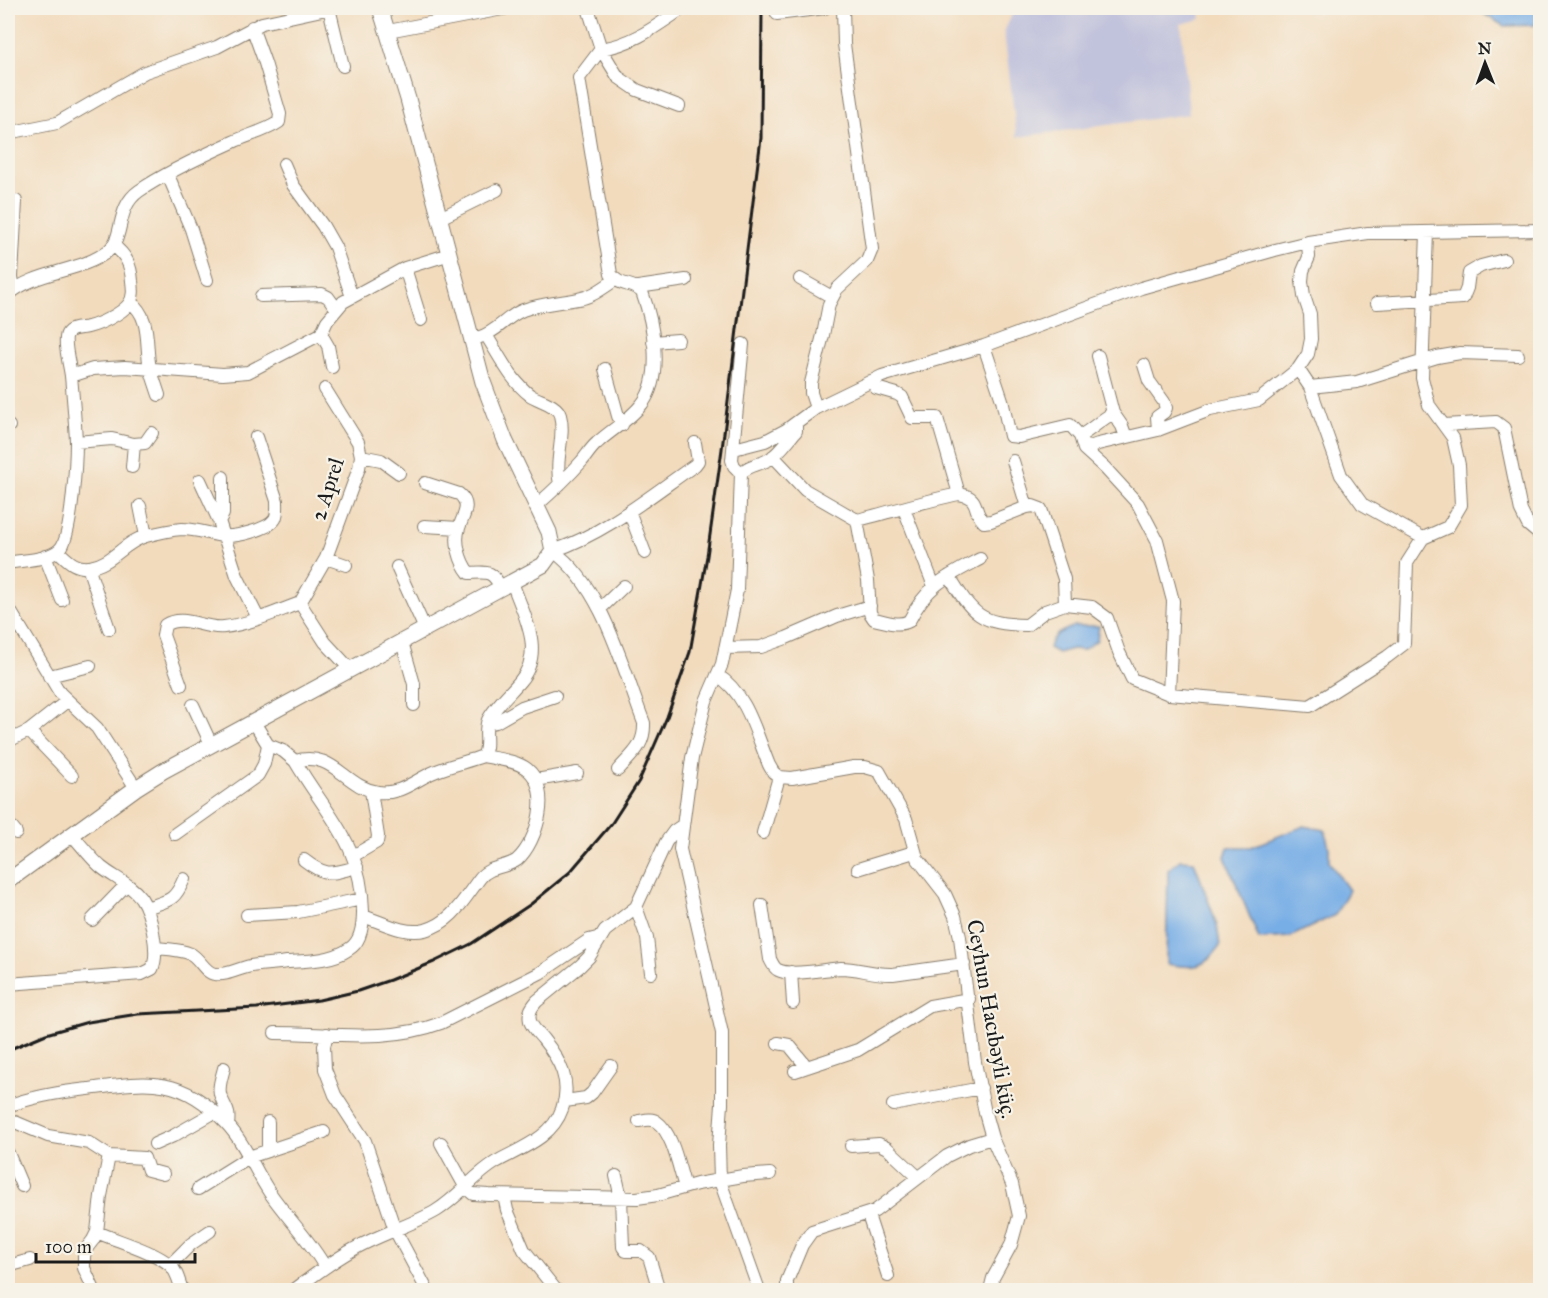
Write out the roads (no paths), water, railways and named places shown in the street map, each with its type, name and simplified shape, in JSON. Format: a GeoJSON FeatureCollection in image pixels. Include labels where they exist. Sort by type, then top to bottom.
{"type":"FeatureCollection","features":[{"type":"Feature","properties":{"kind":"street"},"geometry":{"type":"LineString","coordinates":[[8,133],[57,123],[145,72],[217,47],[262,23],[330,8],[342,66]]}},
{"type":"Feature","properties":{"kind":"street"},"geometry":{"type":"LineString","coordinates":[[380,8],[450,254],[471,340],[493,410],[549,532],[553,551],[573,567],[600,609],[644,723],[641,745],[618,770]]}},
{"type":"Feature","properties":{"kind":"street"},"geometry":{"type":"LineString","coordinates":[[388,31],[508,8]]}},
{"type":"Feature","properties":{"kind":"street"},"geometry":{"type":"LineString","coordinates":[[588,8],[601,49],[618,77],[637,90],[679,106]]}},
{"type":"Feature","properties":{"kind":"street"},"geometry":{"type":"LineString","coordinates":[[683,8],[635,40],[601,49],[579,78],[579,87],[611,274],[620,284],[638,287],[686,280]]}},
{"type":"Feature","properties":{"kind":"street"},"geometry":{"type":"LineString","coordinates":[[777,14],[825,8]]}},
{"type":"Feature","properties":{"kind":"street"},"geometry":{"type":"LineString","coordinates":[[816,408],[811,393],[811,383],[832,297],[837,289],[867,261],[872,249],[844,44],[843,8]]}},
{"type":"Feature","properties":{"kind":"street"},"geometry":{"type":"LineString","coordinates":[[11,292],[26,283],[97,257],[113,245],[123,212],[132,197],[168,175],[279,122],[280,114],[252,27]]}},
{"type":"Feature","properties":{"kind":"street"},"geometry":{"type":"LineString","coordinates":[[284,164],[296,191],[323,226],[335,247],[352,297]]}},
{"type":"Feature","properties":{"kind":"street"},"geometry":{"type":"LineString","coordinates":[[168,175],[193,236],[207,280]]}},
{"type":"Feature","properties":{"kind":"street"},"geometry":{"type":"LineString","coordinates":[[440,218],[497,190]]}},
{"type":"Feature","properties":{"kind":"street"},"geometry":{"type":"LineString","coordinates":[[11,292],[16,201]]}},
{"type":"Feature","properties":{"kind":"street"},"geometry":{"type":"LineString","coordinates":[[734,449],[765,441],[816,408],[871,381],[984,346],[1141,288],[1308,242],[1368,233],[1540,230]]}},
{"type":"Feature","properties":{"kind":"street"},"geometry":{"type":"LineString","coordinates":[[949,576],[965,602],[982,618],[1005,624],[1027,625],[1045,611],[1065,604],[1092,607],[1107,618],[1132,679],[1169,694],[1310,706],[1387,657],[1404,644],[1407,562],[1423,538],[1448,527],[1461,506],[1459,465],[1453,438],[1430,405],[1422,378],[1427,232]]}},
{"type":"Feature","properties":{"kind":"street"},"geometry":{"type":"LineString","coordinates":[[1084,449],[1158,430],[1210,410],[1259,400],[1298,369],[1308,354],[1311,339],[1310,314],[1302,281],[1303,271],[1309,257],[1308,242]]}},
{"type":"Feature","properties":{"kind":"street"},"geometry":{"type":"LineString","coordinates":[[8,563],[45,556],[58,551],[64,544],[68,533],[76,442],[66,339],[71,329],[94,325],[130,303],[133,292],[128,261],[124,253],[113,245]]}},
{"type":"Feature","properties":{"kind":"street"},"geometry":{"type":"LineString","coordinates":[[71,376],[93,369],[106,368],[150,368],[223,374],[248,372],[321,334],[336,308],[352,297],[405,268],[450,254]]}},
{"type":"Feature","properties":{"kind":"street"},"geometry":{"type":"LineString","coordinates":[[1377,303],[1463,297],[1469,273],[1481,266],[1504,260]]}},
{"type":"Feature","properties":{"kind":"street"},"geometry":{"type":"LineString","coordinates":[[405,268],[421,320]]}},
{"type":"Feature","properties":{"kind":"street"},"geometry":{"type":"LineString","coordinates":[[800,279],[832,297]]}},
{"type":"Feature","properties":{"kind":"street"},"geometry":{"type":"LineString","coordinates":[[471,340],[486,335],[523,310],[580,299],[615,280]]}},
{"type":"Feature","properties":{"kind":"street"},"geometry":{"type":"LineString","coordinates":[[536,506],[560,484],[597,442],[622,425],[650,392],[654,370],[653,342],[645,299],[638,287]]}},
{"type":"Feature","properties":{"kind":"street"},"geometry":{"type":"LineString","coordinates":[[261,296],[317,293],[328,297],[336,308]]}},
{"type":"Feature","properties":{"kind":"street"},"geometry":{"type":"LineString","coordinates":[[130,303],[137,307],[144,320],[150,368],[159,395]]}},
{"type":"Feature","properties":{"kind":"street"},"geometry":{"type":"LineString","coordinates":[[321,334],[328,346],[332,367]]}},
{"type":"Feature","properties":{"kind":"street"},"geometry":{"type":"LineString","coordinates":[[486,335],[514,377],[528,393],[560,412],[557,471],[560,484]]}},
{"type":"Feature","properties":{"kind":"street"},"geometry":{"type":"LineString","coordinates":[[653,342],[678,340]]}},
{"type":"Feature","properties":{"kind":"street"},"geometry":{"type":"LineString","coordinates":[[741,473],[734,466],[734,449],[743,344]]}},
{"type":"Feature","properties":{"kind":"street"},"geometry":{"type":"LineString","coordinates":[[984,346],[1002,400],[1010,436],[1019,437],[1070,424],[1080,436],[1084,449],[1138,504],[1157,540],[1173,601],[1169,694]]}},
{"type":"Feature","properties":{"kind":"street"},"geometry":{"type":"LineString","coordinates":[[1310,387],[1357,382],[1460,353],[1518,355]]}},
{"type":"Feature","properties":{"kind":"street"},"geometry":{"type":"LineString","coordinates":[[1098,357],[1113,413],[1126,437]]}},
{"type":"Feature","properties":{"kind":"street"},"geometry":{"type":"LineString","coordinates":[[1144,365],[1149,381],[1166,408],[1157,417],[1158,430]]}},
{"type":"Feature","properties":{"kind":"street"},"geometry":{"type":"LineString","coordinates":[[605,369],[622,425]]}},
{"type":"Feature","properties":{"kind":"street"},"geometry":{"type":"LineString","coordinates":[[1298,369],[1310,387],[1341,475],[1362,504],[1423,538]]}},
{"type":"Feature","properties":{"kind":"street"},"geometry":{"type":"LineString","coordinates":[[871,381],[876,388],[902,397],[912,418],[937,418],[958,494]]}},
{"type":"Feature","properties":{"kind":"street","name":"2 Aprel"},"geometry":{"type":"LineString","coordinates":[[300,603],[326,558],[359,468],[361,456],[358,442],[325,389]]}},
{"type":"Feature","properties":{"kind":"street"},"geometry":{"type":"LineString","coordinates":[[1080,436],[1113,413]]}},
{"type":"Feature","properties":{"kind":"street"},"geometry":{"type":"LineString","coordinates":[[1444,425],[1496,422],[1504,428],[1521,511],[1528,525],[1540,535]]}},
{"type":"Feature","properties":{"kind":"street"},"geometry":{"type":"LineString","coordinates":[[759,1290],[720,1181],[722,1033],[680,849],[692,758],[705,701],[722,664],[737,590],[741,473],[745,468],[773,456],[796,431],[796,423]]}},
{"type":"Feature","properties":{"kind":"street"},"geometry":{"type":"LineString","coordinates":[[76,442],[112,439],[134,444],[145,443],[152,433]]}},
{"type":"Feature","properties":{"kind":"street"},"geometry":{"type":"LineString","coordinates":[[58,551],[73,565],[88,567],[108,561],[125,546],[146,536],[183,529],[225,536],[244,534],[269,524],[275,519],[278,510],[277,501],[256,437]]}},
{"type":"Feature","properties":{"kind":"street"},"geometry":{"type":"LineString","coordinates":[[8,881],[73,836],[136,788],[211,744],[543,565],[553,551],[585,538],[629,511],[695,465],[698,461],[695,443]]}},
{"type":"Feature","properties":{"kind":"street"},"geometry":{"type":"LineString","coordinates":[[132,467],[134,444]]}},
{"type":"Feature","properties":{"kind":"street"},"geometry":{"type":"LineString","coordinates":[[361,456],[381,460],[399,473]]}},
{"type":"Feature","properties":{"kind":"street"},"geometry":{"type":"LineString","coordinates":[[773,456],[806,490],[857,520],[904,509],[922,501],[958,494],[969,496],[974,500],[980,519],[984,522],[1027,507],[1033,506],[1041,509],[1064,579],[1065,604]]}},
{"type":"Feature","properties":{"kind":"street"},"geometry":{"type":"LineString","coordinates":[[1014,461],[1027,507]]}},
{"type":"Feature","properties":{"kind":"street"},"geometry":{"type":"LineString","coordinates":[[219,521],[223,514],[223,477]]}},
{"type":"Feature","properties":{"kind":"street"},"geometry":{"type":"LineString","coordinates":[[200,480],[225,536],[237,576],[258,618]]}},
{"type":"Feature","properties":{"kind":"street"},"geometry":{"type":"LineString","coordinates":[[425,483],[463,497],[466,514],[459,528],[457,540],[465,568],[469,573],[492,574],[507,585],[531,636],[534,649],[532,662],[525,675],[493,713],[487,724],[487,750],[483,756]]}},
{"type":"Feature","properties":{"kind":"street"},"geometry":{"type":"LineString","coordinates":[[140,506],[146,536]]}},
{"type":"Feature","properties":{"kind":"street"},"geometry":{"type":"LineString","coordinates":[[904,509],[934,586]]}},
{"type":"Feature","properties":{"kind":"street"},"geometry":{"type":"LineString","coordinates":[[629,511],[645,553]]}},
{"type":"Feature","properties":{"kind":"street"},"geometry":{"type":"LineString","coordinates":[[857,520],[868,580],[870,613],[874,619],[899,624],[909,621],[927,592],[949,576],[980,560]]}},
{"type":"Feature","properties":{"kind":"street"},"geometry":{"type":"LineString","coordinates":[[424,525],[459,528]]}},
{"type":"Feature","properties":{"kind":"street"},"geometry":{"type":"LineString","coordinates":[[45,556],[62,600]]}},
{"type":"Feature","properties":{"kind":"street"},"geometry":{"type":"LineString","coordinates":[[326,558],[346,564]]}},
{"type":"Feature","properties":{"kind":"street"},"geometry":{"type":"LineString","coordinates":[[88,567],[109,629]]}},
{"type":"Feature","properties":{"kind":"street"},"geometry":{"type":"LineString","coordinates":[[397,567],[425,629]]}},
{"type":"Feature","properties":{"kind":"street"},"geometry":{"type":"LineString","coordinates":[[600,609],[624,586]]}},
{"type":"Feature","properties":{"kind":"street"},"geometry":{"type":"LineString","coordinates":[[181,685],[163,635],[165,625],[176,621],[223,627],[258,618],[300,603],[325,642],[351,670]]}},
{"type":"Feature","properties":{"kind":"street"},"geometry":{"type":"LineString","coordinates":[[725,648],[761,647],[837,616],[870,606]]}},
{"type":"Feature","properties":{"kind":"street"},"geometry":{"type":"LineString","coordinates":[[8,607],[49,676],[67,701],[97,728],[136,788]]}},
{"type":"Feature","properties":{"kind":"street"},"geometry":{"type":"LineString","coordinates":[[402,642],[413,677],[414,705]]}},
{"type":"Feature","properties":{"kind":"street"},"geometry":{"type":"LineString","coordinates":[[49,676],[90,666]]}},
{"type":"Feature","properties":{"kind":"street"},"geometry":{"type":"LineString","coordinates":[[717,675],[734,688],[743,703],[769,765],[779,777],[763,833]]}},
{"type":"Feature","properties":{"kind":"street"},"geometry":{"type":"LineString","coordinates":[[487,724],[496,722],[522,707],[555,696]]}},
{"type":"Feature","properties":{"kind":"street"},"geometry":{"type":"LineString","coordinates":[[8,741],[29,731],[67,701]]}},
{"type":"Feature","properties":{"kind":"street"},"geometry":{"type":"LineString","coordinates":[[193,705],[211,744]]}},
{"type":"Feature","properties":{"kind":"street"},"geometry":{"type":"LineString","coordinates":[[155,948],[189,954],[210,973],[217,975],[252,966],[314,960],[340,954],[352,948],[358,940],[362,930],[362,899],[355,862],[342,832],[295,761],[283,751],[268,746],[254,722]]}},
{"type":"Feature","properties":{"kind":"street"},"geometry":{"type":"LineString","coordinates":[[29,731],[72,776]]}},
{"type":"Feature","properties":{"kind":"street"},"geometry":{"type":"LineString","coordinates":[[175,834],[258,775],[264,764],[268,746]]}},
{"type":"Feature","properties":{"kind":"street"},"geometry":{"type":"LineString","coordinates":[[295,761],[314,758],[325,762],[371,791],[388,793],[399,791],[434,772],[483,756],[519,765],[527,769],[536,780],[540,798],[539,815],[536,830],[527,846],[516,861],[489,871],[481,877],[454,913],[441,924],[423,930],[407,931],[363,916]]}},
{"type":"Feature","properties":{"kind":"street","name":"Ceyhun Hacıbəyli küç."},"geometry":{"type":"LineString","coordinates":[[779,777],[792,778],[865,767],[879,771],[906,819],[914,852],[920,864],[941,887],[955,916],[969,999],[975,1062],[985,1113],[992,1138],[1012,1184],[1019,1216],[1011,1245],[993,1278],[990,1290]]}},
{"type":"Feature","properties":{"kind":"street"},"geometry":{"type":"LineString","coordinates":[[536,780],[578,773]]}},
{"type":"Feature","properties":{"kind":"street"},"geometry":{"type":"LineString","coordinates":[[304,860],[325,873],[333,874],[355,862],[377,842],[371,791]]}},
{"type":"Feature","properties":{"kind":"street"},"geometry":{"type":"LineString","coordinates":[[294,1290],[354,1248],[438,1210],[490,1166],[524,1148],[549,1131],[560,1117],[567,1093],[562,1066],[557,1055],[530,1024],[529,1014],[537,1001],[590,957],[601,937],[613,924],[636,907],[666,842],[674,831],[683,825]]}},
{"type":"Feature","properties":{"kind":"street"},"geometry":{"type":"LineString","coordinates":[[8,984],[142,974],[152,969],[156,961],[146,908],[141,898],[100,866],[73,836]]}},
{"type":"Feature","properties":{"kind":"street"},"geometry":{"type":"LineString","coordinates":[[858,869],[914,852]]}},
{"type":"Feature","properties":{"kind":"street"},"geometry":{"type":"LineString","coordinates":[[146,908],[172,899],[178,894],[184,879]]}},
{"type":"Feature","properties":{"kind":"street"},"geometry":{"type":"LineString","coordinates":[[92,920],[126,885]]}},
{"type":"Feature","properties":{"kind":"street"},"geometry":{"type":"LineString","coordinates":[[247,915],[298,912],[362,899]]}},
{"type":"Feature","properties":{"kind":"street"},"geometry":{"type":"LineString","coordinates":[[762,905],[770,958],[774,967],[779,971],[844,968],[883,975],[964,964]]}},
{"type":"Feature","properties":{"kind":"street"},"geometry":{"type":"LineString","coordinates":[[636,907],[647,938],[651,973]]}},
{"type":"Feature","properties":{"kind":"street"},"geometry":{"type":"LineString","coordinates":[[275,1033],[382,1036],[424,1029],[441,1023],[540,973],[589,940],[601,937]]}},
{"type":"Feature","properties":{"kind":"street"},"geometry":{"type":"LineString","coordinates":[[791,972],[793,1003]]}},
{"type":"Feature","properties":{"kind":"street"},"geometry":{"type":"LineString","coordinates":[[795,1071],[858,1050],[930,1006],[969,999]]}},
{"type":"Feature","properties":{"kind":"street"},"geometry":{"type":"LineString","coordinates":[[327,1034],[324,1046],[325,1069],[335,1095],[365,1141],[395,1230],[427,1290]]}},
{"type":"Feature","properties":{"kind":"street"},"geometry":{"type":"LineString","coordinates":[[778,1043],[789,1046],[807,1067]]}},
{"type":"Feature","properties":{"kind":"street"},"geometry":{"type":"LineString","coordinates":[[565,1101],[586,1098],[611,1066]]}},
{"type":"Feature","properties":{"kind":"street"},"geometry":{"type":"LineString","coordinates":[[224,1068],[219,1088],[220,1096],[227,1107],[228,1125]]}},
{"type":"Feature","properties":{"kind":"street"},"geometry":{"type":"LineString","coordinates":[[8,1106],[39,1096],[140,1082],[162,1083],[189,1093],[215,1112],[228,1125],[269,1192],[308,1240],[325,1267]]}},
{"type":"Feature","properties":{"kind":"street"},"geometry":{"type":"LineString","coordinates":[[893,1105],[981,1088]]}},
{"type":"Feature","properties":{"kind":"street"},"geometry":{"type":"LineString","coordinates":[[155,1144],[215,1112]]}},
{"type":"Feature","properties":{"kind":"street"},"geometry":{"type":"LineString","coordinates":[[639,1121],[658,1122],[671,1142],[685,1187]]}},
{"type":"Feature","properties":{"kind":"street"},"geometry":{"type":"LineString","coordinates":[[8,1122],[15,1122],[48,1136],[89,1143],[108,1156],[144,1158],[148,1170],[163,1174]]}},
{"type":"Feature","properties":{"kind":"street"},"geometry":{"type":"LineString","coordinates":[[268,1122],[268,1149]]}},
{"type":"Feature","properties":{"kind":"street"},"geometry":{"type":"LineString","coordinates":[[198,1189],[249,1157],[324,1132]]}},
{"type":"Feature","properties":{"kind":"street"},"geometry":{"type":"LineString","coordinates":[[787,1290],[787,1281],[806,1237],[819,1228],[868,1215],[958,1149],[992,1138]]}},
{"type":"Feature","properties":{"kind":"street"},"geometry":{"type":"LineString","coordinates":[[441,1143],[466,1188],[473,1194],[621,1198],[658,1195],[685,1187],[743,1176],[770,1174]]}},
{"type":"Feature","properties":{"kind":"street"},"geometry":{"type":"LineString","coordinates":[[851,1146],[879,1144],[918,1177]]}},
{"type":"Feature","properties":{"kind":"street"},"geometry":{"type":"LineString","coordinates":[[8,1153],[22,1186]]}},
{"type":"Feature","properties":{"kind":"street"},"geometry":{"type":"LineString","coordinates":[[93,1290],[84,1268],[84,1256],[97,1232],[108,1156]]}},
{"type":"Feature","properties":{"kind":"street"},"geometry":{"type":"LineString","coordinates":[[616,1176],[621,1198],[623,1247],[626,1251],[641,1251],[649,1257],[659,1290]]}},
{"type":"Feature","properties":{"kind":"street"},"geometry":{"type":"LineString","coordinates":[[504,1196],[507,1210],[524,1250],[556,1290]]}},
{"type":"Feature","properties":{"kind":"street"},"geometry":{"type":"LineString","coordinates":[[868,1215],[888,1276]]}},
{"type":"Feature","properties":{"kind":"street"},"geometry":{"type":"LineString","coordinates":[[170,1265],[191,1244],[210,1231]]}},
{"type":"Feature","properties":{"kind":"street"},"geometry":{"type":"LineString","coordinates":[[97,1232],[170,1265],[182,1290]]}},
{"type":"Feature","properties":{"kind":"street"},"geometry":{"type":"LineString","coordinates":[[8,1266],[30,1260]]}},
{"type":"Feature","properties":{"kind":"water"},"geometry":{"type":"Polygon","coordinates":[[[1485,8],[1540,8],[1540,25],[1504,26],[1484,14],[1485,8]]]}},
{"type":"Feature","properties":{"kind":"water"},"geometry":{"type":"Polygon","coordinates":[[[1075,626],[1099,626],[1097,640],[1083,650],[1072,649],[1058,653],[1049,648],[1055,636],[1075,626]]]}},
{"type":"Feature","properties":{"kind":"water"},"geometry":{"type":"Polygon","coordinates":[[[1304,826],[1325,830],[1329,862],[1349,890],[1335,915],[1290,937],[1259,939],[1225,857],[1228,847],[1251,847],[1304,826]]]}},
{"type":"Feature","properties":{"kind":"water"},"geometry":{"type":"Polygon","coordinates":[[[1180,860],[1194,861],[1217,925],[1220,946],[1209,960],[1197,966],[1166,964],[1168,870],[1180,860]]]}},
{"type":"Feature","properties":{"kind":"railway"},"geometry":{"type":"LineString","coordinates":[[8,1050],[46,1034],[88,1022],[138,1014],[257,1008],[319,1000],[358,991],[390,980],[471,944],[531,904],[570,872],[612,823],[639,781],[667,717],[690,652],[707,556],[722,449],[761,138],[762,8]]}}]}
